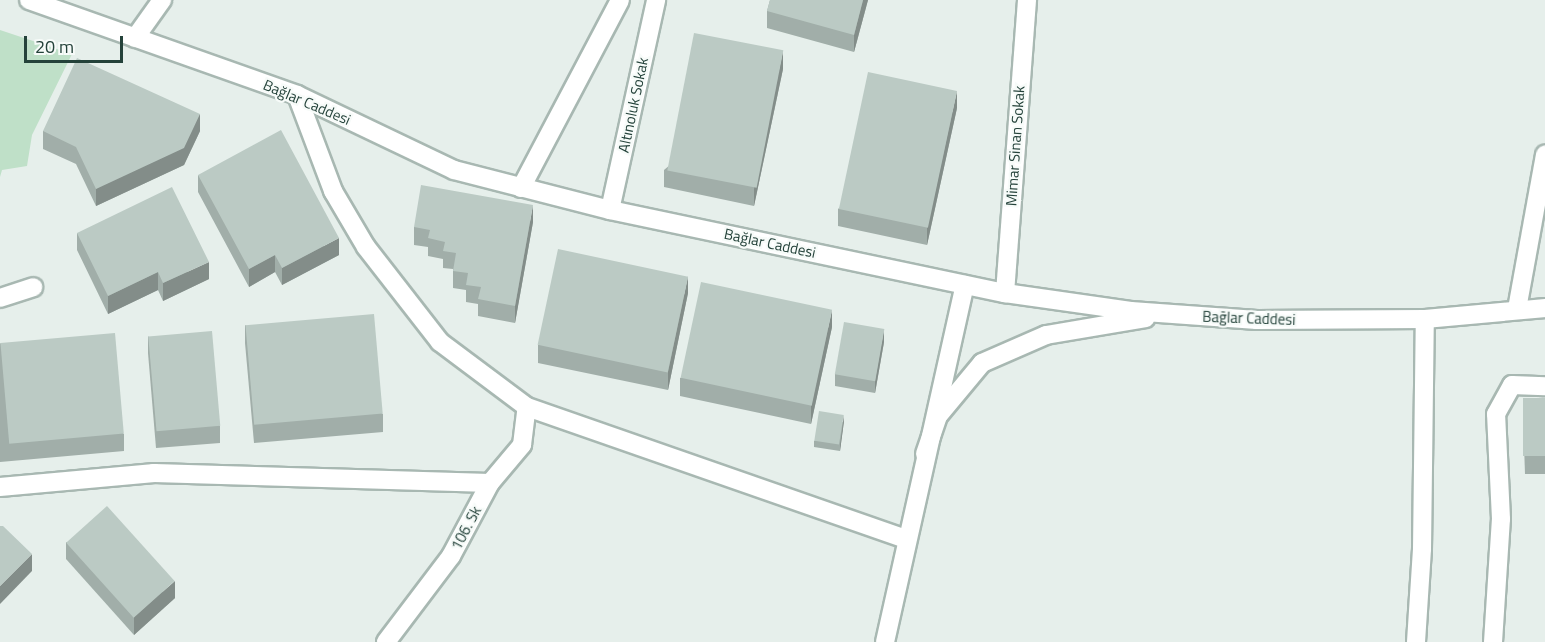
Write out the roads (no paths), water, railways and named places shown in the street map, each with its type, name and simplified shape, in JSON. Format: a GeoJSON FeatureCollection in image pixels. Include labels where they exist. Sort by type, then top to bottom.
{"type":"FeatureCollection","features":[{"type":"Feature","properties":{"kind":"street","name":"Bağlar Caddesi"},"geometry":{"type":"LineString","coordinates":[[29,0],[297,95],[454,170],[610,210],[965,285],[1005,293],[1168,313],[1257,320],[1425,319],[1545,308]]}},
{"type":"Feature","properties":{"kind":"street"},"geometry":{"type":"LineString","coordinates":[[135,38],[162,0]]}},
{"type":"Feature","properties":{"kind":"street"},"geometry":{"type":"LineString","coordinates":[[521,188],[620,0]]}},
{"type":"Feature","properties":{"kind":"street","name":"Altınoluk Sokak"},"geometry":{"type":"LineString","coordinates":[[610,210],[656,0]]}},
{"type":"Feature","properties":{"kind":"street","name":"Mimar Sinan Sokak"},"geometry":{"type":"LineString","coordinates":[[1005,293],[1027,0]]}},
{"type":"Feature","properties":{"kind":"street"},"geometry":{"type":"LineString","coordinates":[[297,95],[333,191],[366,247],[440,342],[527,407],[908,539]]}},
{"type":"Feature","properties":{"kind":"street"},"geometry":{"type":"LineString","coordinates":[[1517,309],[1545,155]]}},
{"type":"Feature","properties":{"kind":"street"},"geometry":{"type":"LineString","coordinates":[[885,642],[925,454],[965,285]]}},
{"type":"Feature","properties":{"kind":"street"},"geometry":{"type":"LineString","coordinates":[[0,298],[33,287]]}},
{"type":"Feature","properties":{"kind":"street"},"geometry":{"type":"LineString","coordinates":[[925,454],[938,416],[981,363],[1046,335],[1168,313]]}},
{"type":"Feature","properties":{"kind":"street"},"geometry":{"type":"LineString","coordinates":[[1416,642],[1422,549],[1425,319]]}},
{"type":"Feature","properties":{"kind":"street"},"geometry":{"type":"LineString","coordinates":[[1493,642],[1501,519],[1496,414],[1512,385],[1545,386]]}},
{"type":"Feature","properties":{"kind":"street","name":"106. Sk"},"geometry":{"type":"LineString","coordinates":[[386,642],[451,556],[490,483],[522,445],[527,407]]}},
{"type":"Feature","properties":{"kind":"street"},"geometry":{"type":"LineString","coordinates":[[0,487],[154,473],[490,483]]}}]}
